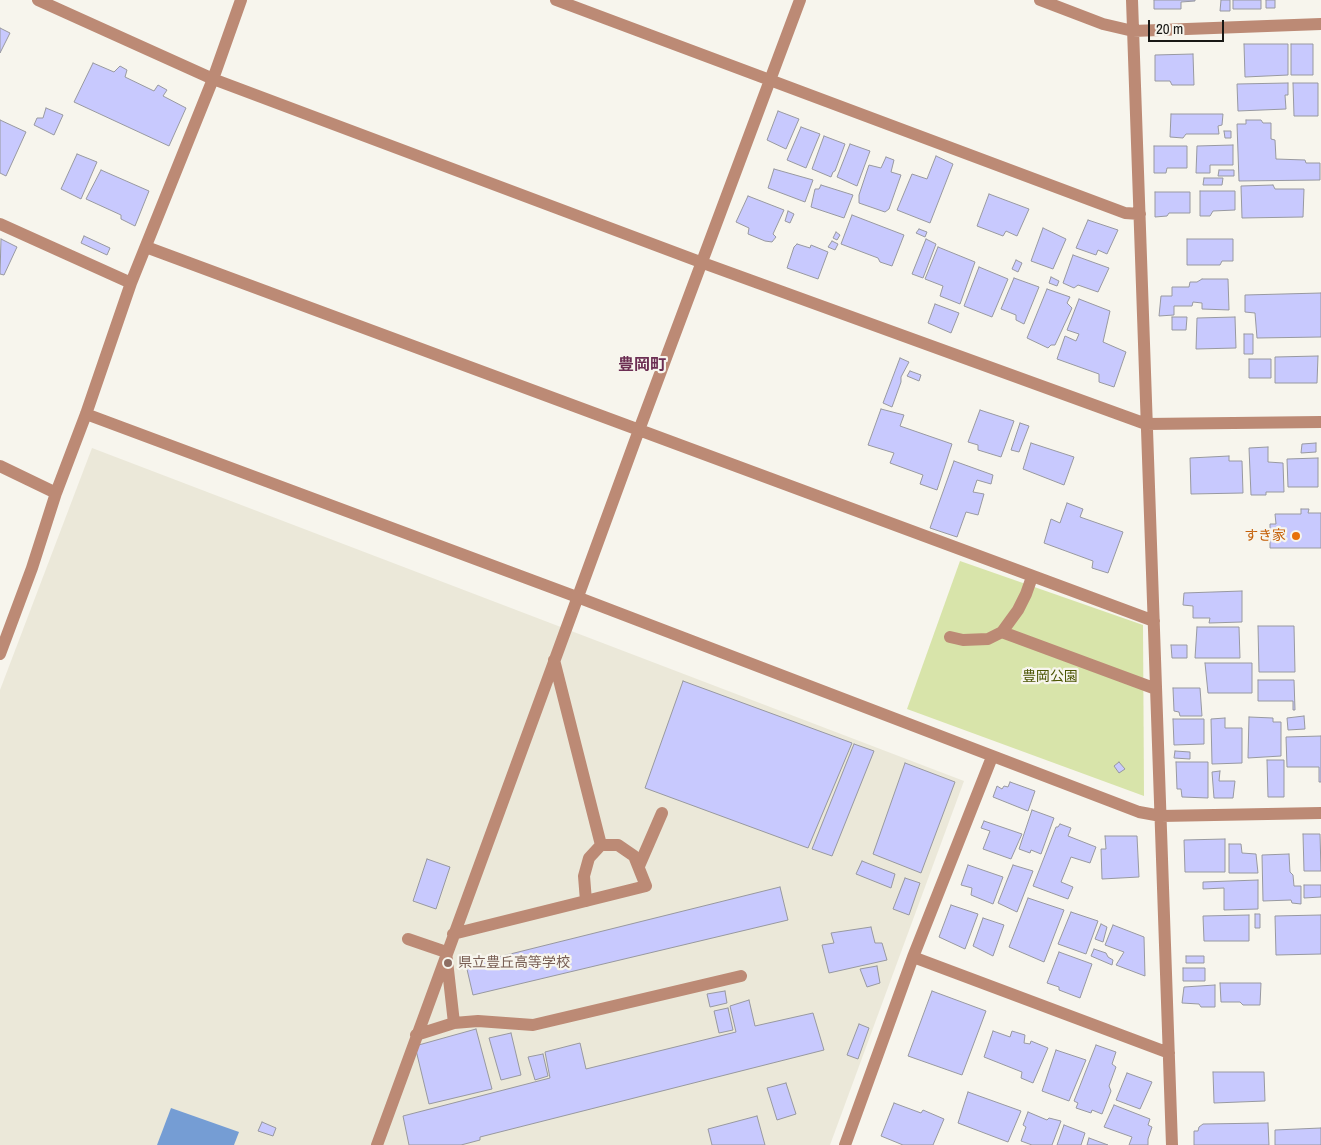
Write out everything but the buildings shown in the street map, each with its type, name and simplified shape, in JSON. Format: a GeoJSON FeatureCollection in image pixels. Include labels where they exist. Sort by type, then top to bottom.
{"type":"FeatureCollection","features":[{"type":"Feature","properties":{"kind":"street"},"geometry":{"type":"LineString","coordinates":[[38,0],[213,79],[702,263],[1146,424],[1321,422]]}},
{"type":"Feature","properties":{"kind":"street"},"geometry":{"type":"LineString","coordinates":[[0,654],[32,568],[56,493],[86,414],[131,283],[213,79],[241,0]]}},
{"type":"Feature","properties":{"kind":"street"},"geometry":{"type":"LineString","coordinates":[[556,0],[1125,213],[1140,214]]}},
{"type":"Feature","properties":{"kind":"street"},"geometry":{"type":"LineString","coordinates":[[377,1145],[577,597],[800,0]]}},
{"type":"Feature","properties":{"kind":"street"},"geometry":{"type":"LineString","coordinates":[[1040,0],[1103,24],[1133,31],[1321,24]]}},
{"type":"Feature","properties":{"kind":"street"},"geometry":{"type":"LineString","coordinates":[[1132,0],[1172,1145]]}},
{"type":"Feature","properties":{"kind":"street"},"geometry":{"type":"LineString","coordinates":[[0,224],[131,283]]}},
{"type":"Feature","properties":{"kind":"street"},"geometry":{"type":"LineString","coordinates":[[146,248],[1154,621]]}},
{"type":"Feature","properties":{"kind":"street"},"geometry":{"type":"LineString","coordinates":[[86,414],[577,597],[1139,812],[1161,816],[1321,813]]}},
{"type":"Feature","properties":{"kind":"street"},"geometry":{"type":"LineString","coordinates":[[0,466],[56,493]]}},
{"type":"Feature","properties":{"kind":"street"},"geometry":{"type":"LineString","coordinates":[[950,637],[963,640],[988,639],[1002,632],[1018,610],[1032,577]]}},
{"type":"Feature","properties":{"kind":"street"},"geometry":{"type":"LineString","coordinates":[[1002,632],[1156,689]]}},
{"type":"Feature","properties":{"kind":"street"},"geometry":{"type":"LineString","coordinates":[[554,660],[601,845]]}},
{"type":"Feature","properties":{"kind":"street"},"geometry":{"type":"LineString","coordinates":[[850,1144],[914,957],[992,757]]}},
{"type":"Feature","properties":{"kind":"street"},"geometry":{"type":"LineString","coordinates":[[639,866],[662,813]]}},
{"type":"Feature","properties":{"kind":"street"},"geometry":{"type":"LineString","coordinates":[[453,934],[586,901],[646,886],[634,856],[618,845],[601,845],[588,858],[584,876],[586,901]]}},
{"type":"Feature","properties":{"kind":"street"},"geometry":{"type":"LineString","coordinates":[[408,939],[446,952]]}},
{"type":"Feature","properties":{"kind":"street"},"geometry":{"type":"LineString","coordinates":[[446,952],[454,1023]]}},
{"type":"Feature","properties":{"kind":"street"},"geometry":{"type":"LineString","coordinates":[[914,957],[1169,1053]]}},
{"type":"Feature","properties":{"kind":"street"},"geometry":{"type":"LineString","coordinates":[[416,1035],[454,1023],[478,1021],[533,1025],[742,976]]}},
{"type":"Feature","properties":{"kind":"shaded area","name":"県立豊丘高等学校"},"geometry":{"type":"Polygon","coordinates":[[[92,448],[964,781],[830,1145],[0,1145],[0,690],[92,448]]]}},
{"type":"Feature","properties":{"kind":"green space","name":"豊岡公園"},"geometry":{"type":"Polygon","coordinates":[[[960,561],[1143,625],[1144,796],[907,709],[960,561]]]}},
{"type":"Feature","properties":{"kind":"water"},"geometry":{"type":"Polygon","coordinates":[[[171,1108],[239,1132],[234,1145],[157,1145],[171,1108]]]}},
{"type":"Feature","properties":{"kind":"place","name":"すき家"},"geometry":{"type":"Point","coordinates":[1296,536]}},
{"type":"Feature","properties":{"kind":"place","name":"県立豊丘高等学校"},"geometry":{"type":"Point","coordinates":[448,963]}},
{"type":"Feature","properties":{"kind":"district","name":"豊岡町"},"geometry":{"type":"Point","coordinates":[642,366]}}]}
